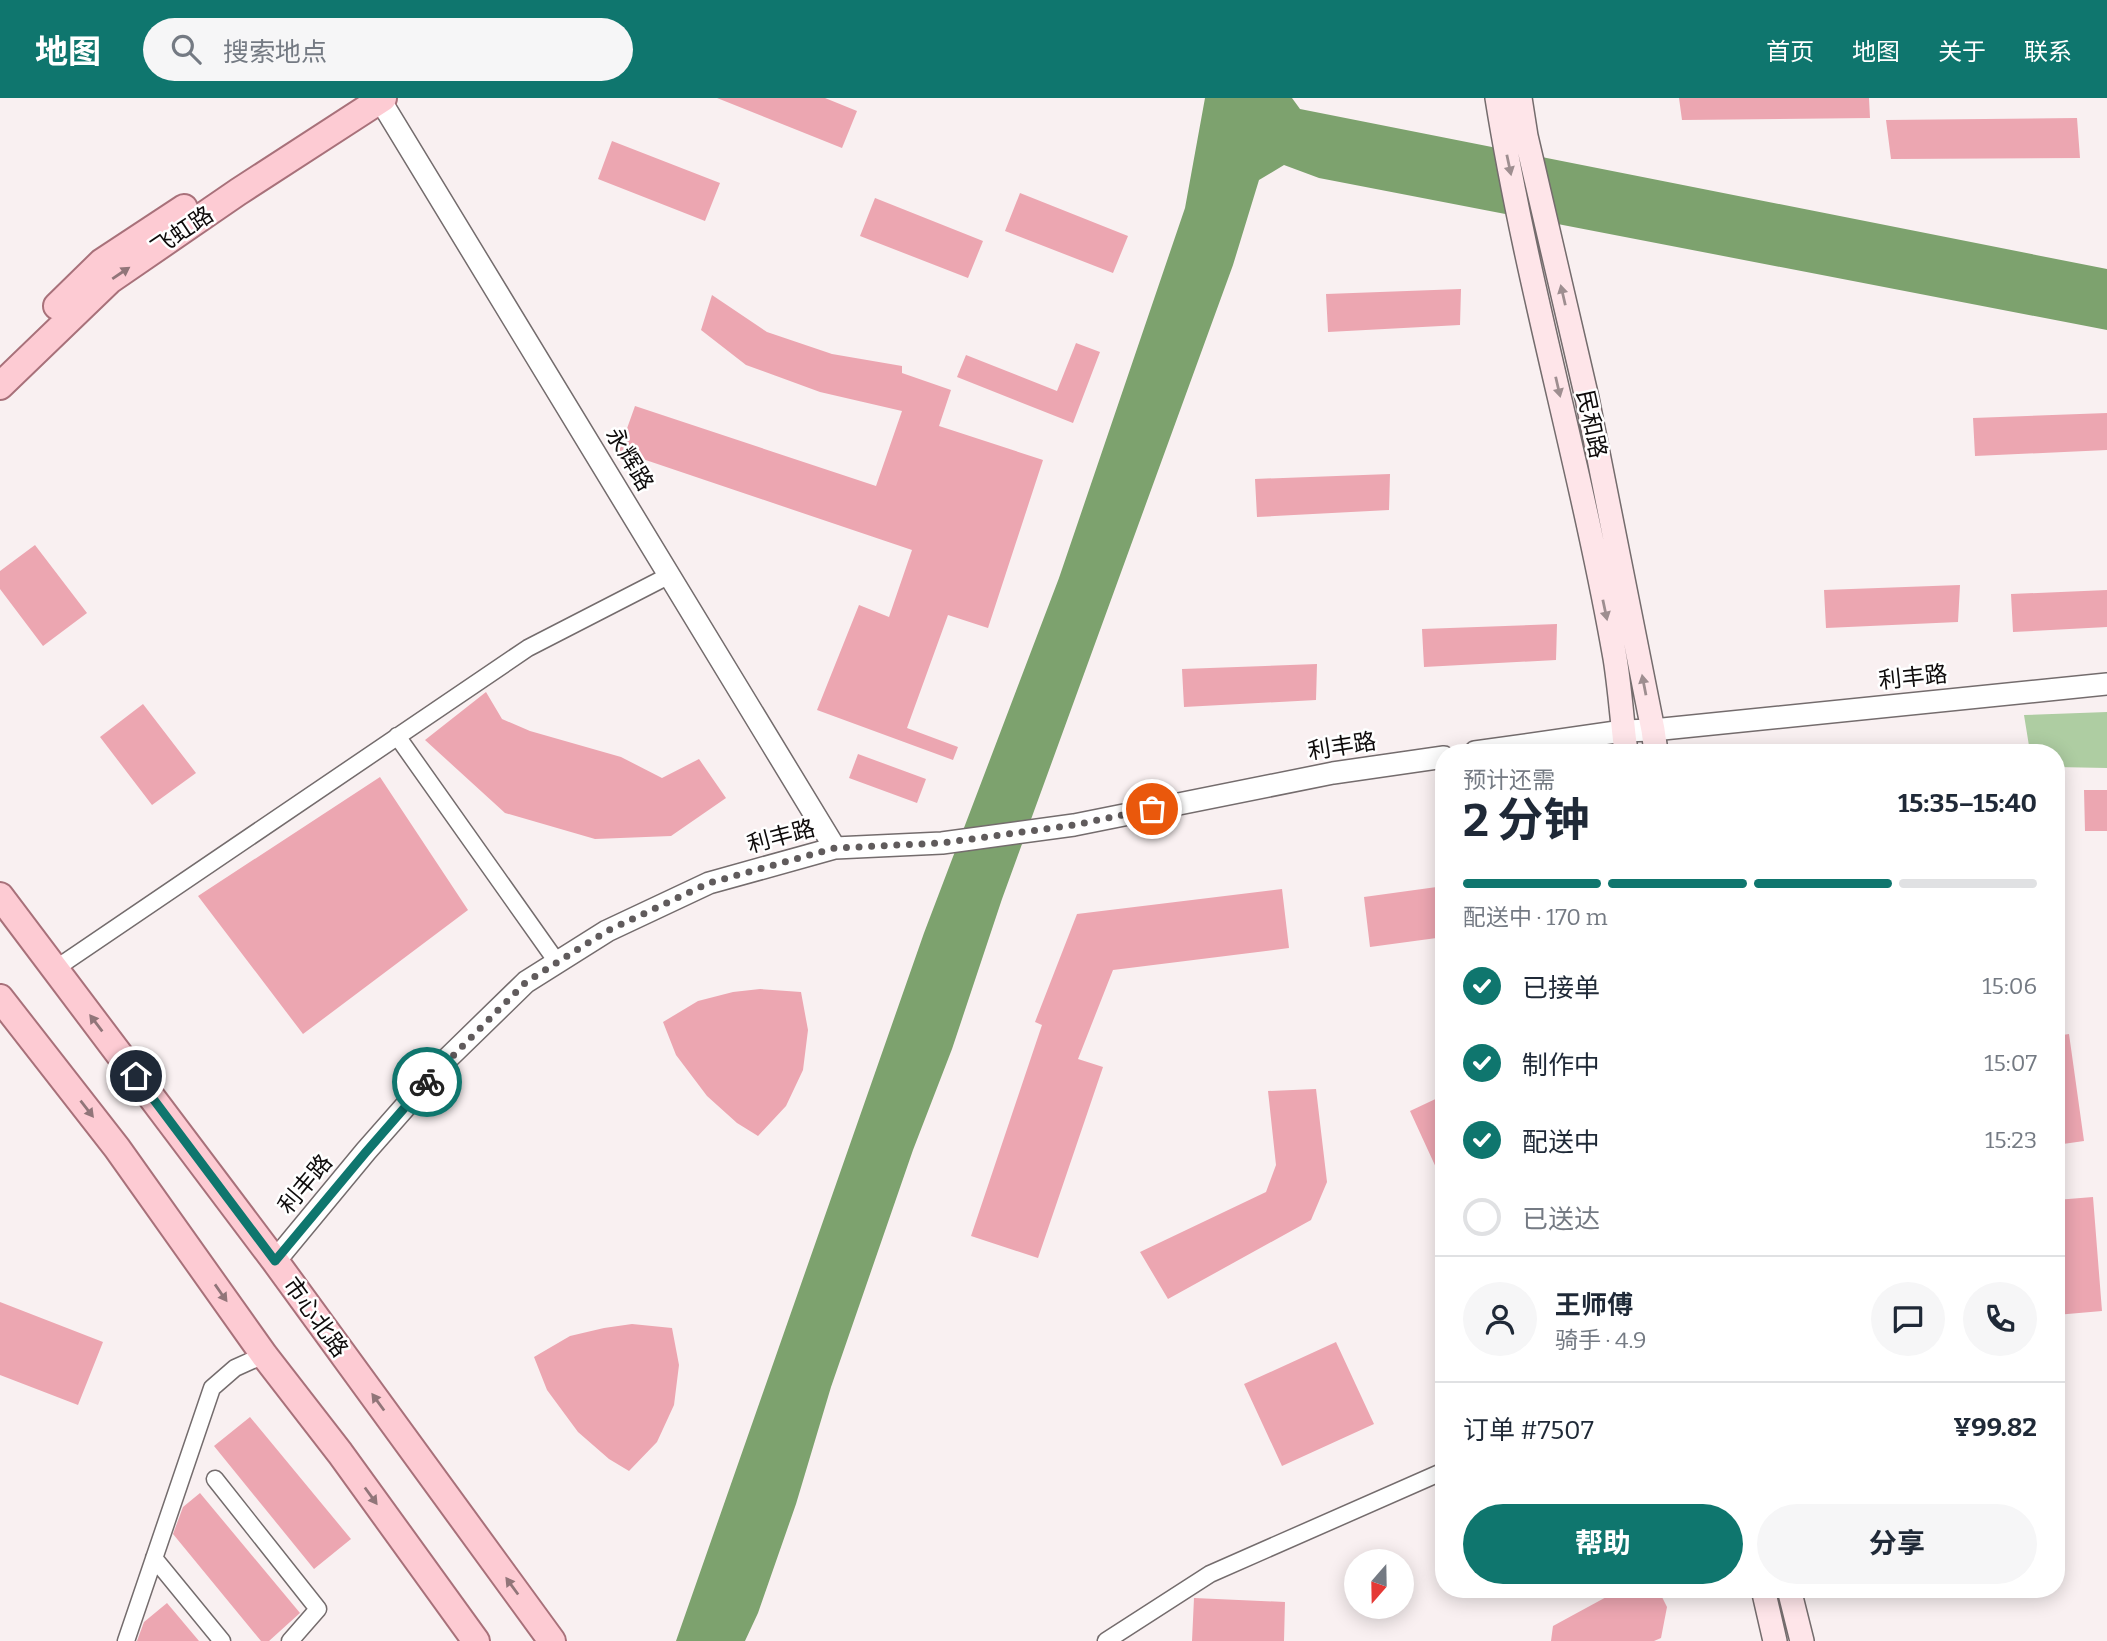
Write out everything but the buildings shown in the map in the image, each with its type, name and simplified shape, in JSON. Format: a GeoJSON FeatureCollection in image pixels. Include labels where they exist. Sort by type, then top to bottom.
{"type":"FeatureCollection","features":[{"type":"Feature","properties":{"kind":"main road","name":"飞虹路"},"geometry":{"type":"LineString","coordinates":[[0,363],[102,262],[353,98]]}},
{"type":"Feature","properties":{"kind":"main road","name":"民和路"},"geometry":{"type":"LineString","coordinates":[[1497,98],[1525,244],[1563,406],[1615,659],[1625,742]]}},
{"type":"Feature","properties":{"kind":"main road","name":"民和路"},"geometry":{"type":"LineString","coordinates":[[1520,98],[1526,136],[1587,398],[1655,741]]}},
{"type":"Feature","properties":{"kind":"main road","name":"飞虹路"},"geometry":{"type":"LineString","coordinates":[[0,386],[110,280],[381,99]]}},
{"type":"Feature","properties":{"kind":"main road","name":"市心北路"},"geometry":{"type":"LineString","coordinates":[[0,896],[275,1261],[552,1641]]}},
{"type":"Feature","properties":{"kind":"main road"},"geometry":{"type":"LineString","coordinates":[[0,998],[117,1148],[264,1355],[340,1453],[476,1641]]}},
{"type":"Feature","properties":{"kind":"main road"},"geometry":{"type":"LineString","coordinates":[[1764,1598],[1767,1641]]}},
{"type":"Feature","properties":{"kind":"main road"},"geometry":{"type":"LineString","coordinates":[[1765,1598],[1775,1641]]}},
{"type":"Feature","properties":{"kind":"main road"},"geometry":{"type":"LineString","coordinates":[[1791,1598],[1804,1641]]}},
{"type":"Feature","properties":{"kind":"street","name":"永辉路"},"geometry":{"type":"LineString","coordinates":[[381,99],[835,848]]}},
{"type":"Feature","properties":{"kind":"street"},"geometry":{"type":"LineString","coordinates":[[55,969],[528,648],[670,575]]}},
{"type":"Feature","properties":{"kind":"street","name":"利丰路"},"geometry":{"type":"LineString","coordinates":[[1595,744],[1655,741],[2107,684]]}},
{"type":"Feature","properties":{"kind":"street"},"geometry":{"type":"LineString","coordinates":[[397,736],[557,962]]}},
{"type":"Feature","properties":{"kind":"street","name":"利丰路"},"geometry":{"type":"LineString","coordinates":[[275,1261],[448,1058],[526,982],[607,931],[709,883],[835,848],[942,843],[1074,825],[1333,773],[1435,758]]}},
{"type":"Feature","properties":{"kind":"street"},"geometry":{"type":"LineString","coordinates":[[126,1641],[212,1388],[235,1368],[264,1355]]}},
{"type":"Feature","properties":{"kind":"street"},"geometry":{"type":"LineString","coordinates":[[1105,1641],[1210,1574],[1435,1475]]}},
{"type":"Feature","properties":{"kind":"street"},"geometry":{"type":"LineString","coordinates":[[215,1479],[318,1609],[290,1641]]}},
{"type":"Feature","properties":{"kind":"street"},"geometry":{"type":"LineString","coordinates":[[154,1558],[222,1641]]}},
{"type":"Feature","properties":{"kind":"shaded area"},"geometry":{"type":"Polygon","coordinates":[[[1205,98],[1292,98],[1300,109],[2107,269],[2107,330],[1319,178],[1284,165],[1259,180],[1233,265],[1002,899],[952,1049],[913,1150],[831,1387],[796,1504],[758,1613],[745,1641],[676,1641],[924,933],[1059,578],[1185,208],[1205,98]]]}},
{"type":"Feature","properties":{"kind":"shaded area"},"geometry":{"type":"Polygon","coordinates":[[[2107,712],[2107,768],[2065,767],[2065,744],[2029,744],[2024,715],[2107,712]]]}},
{"type":"Feature","properties":{"kind":"way so far"},"geometry":{"type":"LineString","coordinates":[[427,1082],[526,982],[607,931],[709,883],[835,848],[942,843],[1074,825],[1152,809]]}},
{"type":"Feature","properties":{"kind":"route"},"geometry":{"type":"LineString","coordinates":[[136,1076],[275,1261],[427,1082]]}}]}
